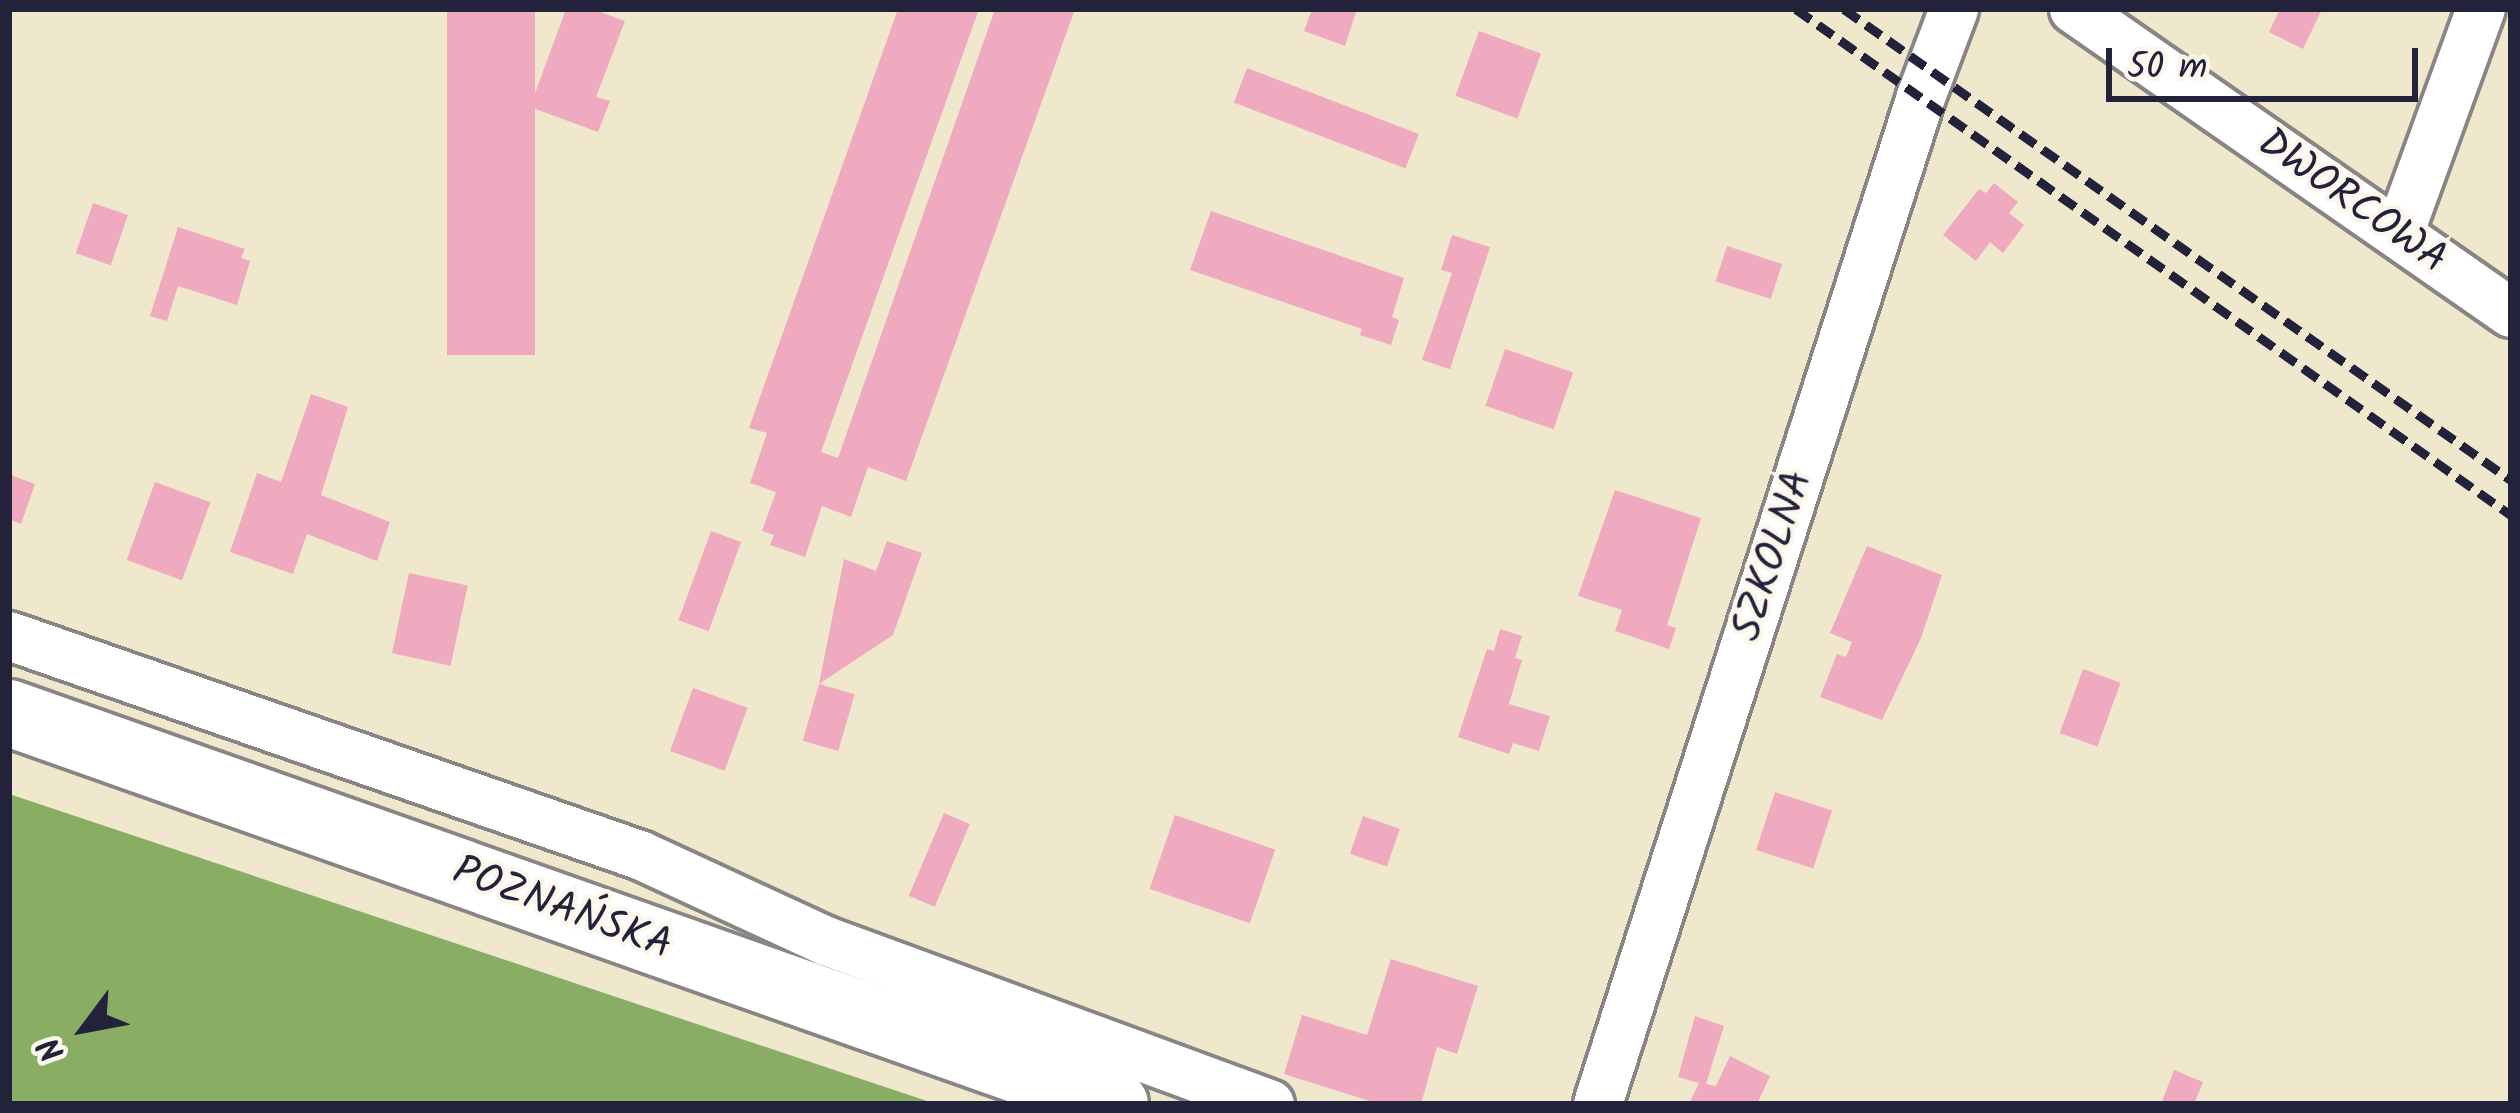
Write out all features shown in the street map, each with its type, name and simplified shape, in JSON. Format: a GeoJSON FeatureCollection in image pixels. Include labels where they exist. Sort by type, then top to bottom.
{"type":"FeatureCollection","features":[{"type":"Feature","properties":{"kind":"main road","name":"POZNAŃSKA"},"geometry":{"type":"LineString","coordinates":[[9,713],[1114,1104]]}},
{"type":"Feature","properties":{"kind":"street","name":"SZKOLNA"},"geometry":{"type":"LineString","coordinates":[[1598,1104],[1921,97],[1954,9]]}},
{"type":"Feature","properties":{"kind":"street","name":"DWORCOWA"},"geometry":{"type":"LineString","coordinates":[[2074,9],[2511,313]]}},
{"type":"Feature","properties":{"kind":"street"},"geometry":{"type":"LineString","coordinates":[[2399,234],[2481,9]]}},
{"type":"Feature","properties":{"kind":"street"},"geometry":{"type":"LineString","coordinates":[[9,636],[642,856],[826,941],[1250,1101]]}},
{"type":"Feature","properties":{"kind":"green space"},"geometry":{"type":"Polygon","coordinates":[[[9,794],[936,1104],[9,1104],[9,794]]]}},
{"type":"Feature","properties":{"kind":"building"},"geometry":{"type":"Polygon","coordinates":[[[447,9],[535,9],[535,355],[447,355],[447,9]]]}},
{"type":"Feature","properties":{"kind":"building"},"geometry":{"type":"Polygon","coordinates":[[[566,9],[592,9],[625,21],[596,97],[610,101],[598,132],[530,107],[566,9]]]}},
{"type":"Feature","properties":{"kind":"building"},"geometry":{"type":"Polygon","coordinates":[[[898,9],[979,9],[821,452],[838,458],[995,9],[1075,9],[906,481],[868,467],[851,517],[822,506],[805,557],[770,545],[774,535],[762,531],[776,492],[750,483],[767,433],[749,428],[898,9]]]}},
{"type":"Feature","properties":{"kind":"building"},"geometry":{"type":"Polygon","coordinates":[[[1312,9],[1357,9],[1345,46],[1304,31],[1312,9]]]}},
{"type":"Feature","properties":{"kind":"building"},"geometry":{"type":"Polygon","coordinates":[[[2280,9],[2322,9],[2303,49],[2269,32],[2280,9]]]}},
{"type":"Feature","properties":{"kind":"building"},"geometry":{"type":"Polygon","coordinates":[[[1479,31],[1541,54],[1517,118],[1455,96],[1479,31]]]}},
{"type":"Feature","properties":{"kind":"building"},"geometry":{"type":"Polygon","coordinates":[[[1247,68],[1419,134],[1406,168],[1234,103],[1247,68]]]}},
{"type":"Feature","properties":{"kind":"building"},"geometry":{"type":"Polygon","coordinates":[[[1994,183],[2018,202],[2009,213],[2024,225],[2003,253],[1990,242],[1976,261],[1943,235],[1979,189],[1986,193],[1994,183]]]}},
{"type":"Feature","properties":{"kind":"building"},"geometry":{"type":"Polygon","coordinates":[[[93,203],[128,215],[111,265],[76,253],[93,203]]]}},
{"type":"Feature","properties":{"kind":"building"},"geometry":{"type":"Polygon","coordinates":[[[1211,211],[1404,278],[1392,317],[1399,320],[1391,345],[1360,335],[1362,329],[1190,270],[1211,211]]]}},
{"type":"Feature","properties":{"kind":"building"},"geometry":{"type":"Polygon","coordinates":[[[178,227],[245,249],[241,258],[250,261],[237,305],[178,286],[167,321],[150,316],[178,227]]]}},
{"type":"Feature","properties":{"kind":"building"},"geometry":{"type":"Polygon","coordinates":[[[1452,235],[1490,247],[1450,369],[1422,360],[1452,273],[1441,270],[1452,235]]]}},
{"type":"Feature","properties":{"kind":"building"},"geometry":{"type":"Polygon","coordinates":[[[1727,246],[1782,264],[1771,299],[1716,281],[1727,246]]]}},
{"type":"Feature","properties":{"kind":"building"},"geometry":{"type":"Polygon","coordinates":[[[1505,349],[1573,372],[1554,429],[1485,406],[1505,349]]]}},
{"type":"Feature","properties":{"kind":"building"},"geometry":{"type":"Polygon","coordinates":[[[311,394],[348,407],[321,495],[390,522],[377,561],[307,534],[293,574],[230,552],[257,473],[281,482],[311,394]]]}},
{"type":"Feature","properties":{"kind":"building"},"geometry":{"type":"Polygon","coordinates":[[[9,469],[13,476],[35,484],[21,524],[9,519],[9,469]]]}},
{"type":"Feature","properties":{"kind":"building"},"geometry":{"type":"Polygon","coordinates":[[[155,482],[210,502],[182,580],[127,560],[155,482]]]}},
{"type":"Feature","properties":{"kind":"building"},"geometry":{"type":"Polygon","coordinates":[[[1615,490],[1701,518],[1667,625],[1676,628],[1669,649],[1615,631],[1622,610],[1578,596],[1615,490]]]}},
{"type":"Feature","properties":{"kind":"building"},"geometry":{"type":"Polygon","coordinates":[[[711,531],[741,542],[709,631],[679,620],[711,531]]]}},
{"type":"Feature","properties":{"kind":"building"},"geometry":{"type":"Polygon","coordinates":[[[887,541],[922,553],[893,635],[819,684],[844,559],[876,571],[887,541]]]}},
{"type":"Feature","properties":{"kind":"building"},"geometry":{"type":"Polygon","coordinates":[[[1867,546],[1942,575],[1921,638],[1882,720],[1820,697],[1837,654],[1846,657],[1852,642],[1830,633],[1867,546]]]}},
{"type":"Feature","properties":{"kind":"building"},"geometry":{"type":"Polygon","coordinates":[[[409,573],[468,585],[451,666],[392,653],[409,573]]]}},
{"type":"Feature","properties":{"kind":"building"},"geometry":{"type":"Polygon","coordinates":[[[1500,629],[1522,636],[1515,658],[1522,660],[1509,704],[1550,716],[1539,751],[1513,743],[1509,754],[1458,737],[1487,649],[1494,651],[1500,629]]]}},
{"type":"Feature","properties":{"kind":"building"},"geometry":{"type":"Polygon","coordinates":[[[2083,669],[2121,683],[2097,747],[2060,733],[2083,669]]]}},
{"type":"Feature","properties":{"kind":"building"},"geometry":{"type":"Polygon","coordinates":[[[819,684],[855,694],[838,751],[803,741],[819,684]]]}},
{"type":"Feature","properties":{"kind":"building"},"geometry":{"type":"Polygon","coordinates":[[[693,688],[748,708],[725,771],[670,751],[693,688]]]}},
{"type":"Feature","properties":{"kind":"building"},"geometry":{"type":"Polygon","coordinates":[[[1775,792],[1832,811],[1813,869],[1756,850],[1775,792]]]}},
{"type":"Feature","properties":{"kind":"building"},"geometry":{"type":"Polygon","coordinates":[[[944,813],[970,824],[935,907],[909,896],[944,813]]]}},
{"type":"Feature","properties":{"kind":"building"},"geometry":{"type":"Polygon","coordinates":[[[1175,815],[1275,850],[1250,923],[1150,889],[1175,815]]]}},
{"type":"Feature","properties":{"kind":"building"},"geometry":{"type":"Polygon","coordinates":[[[1363,816],[1400,829],[1387,867],[1350,854],[1363,816]]]}},
{"type":"Feature","properties":{"kind":"building"},"geometry":{"type":"Polygon","coordinates":[[[1391,959],[1478,986],[1457,1054],[1437,1047],[1421,1104],[1379,1104],[1284,1074],[1302,1015],[1367,1035],[1391,959]]]}},
{"type":"Feature","properties":{"kind":"building"},"geometry":{"type":"Polygon","coordinates":[[[1695,1016],[1724,1026],[1706,1084],[1716,1086],[1730,1056],[1770,1076],[1757,1104],[1689,1104],[1699,1083],[1678,1077],[1695,1016]]]}},
{"type":"Feature","properties":{"kind":"building"},"geometry":{"type":"Polygon","coordinates":[[[2174,1070],[2203,1082],[2194,1104],[2161,1104],[2174,1070]]]}},
{"type":"Feature","properties":{"kind":"railway"},"geometry":{"type":"LineString","coordinates":[[1796,9],[2511,515]]}},
{"type":"Feature","properties":{"kind":"railway"},"geometry":{"type":"LineString","coordinates":[[1844,9],[2511,480]]}}]}
